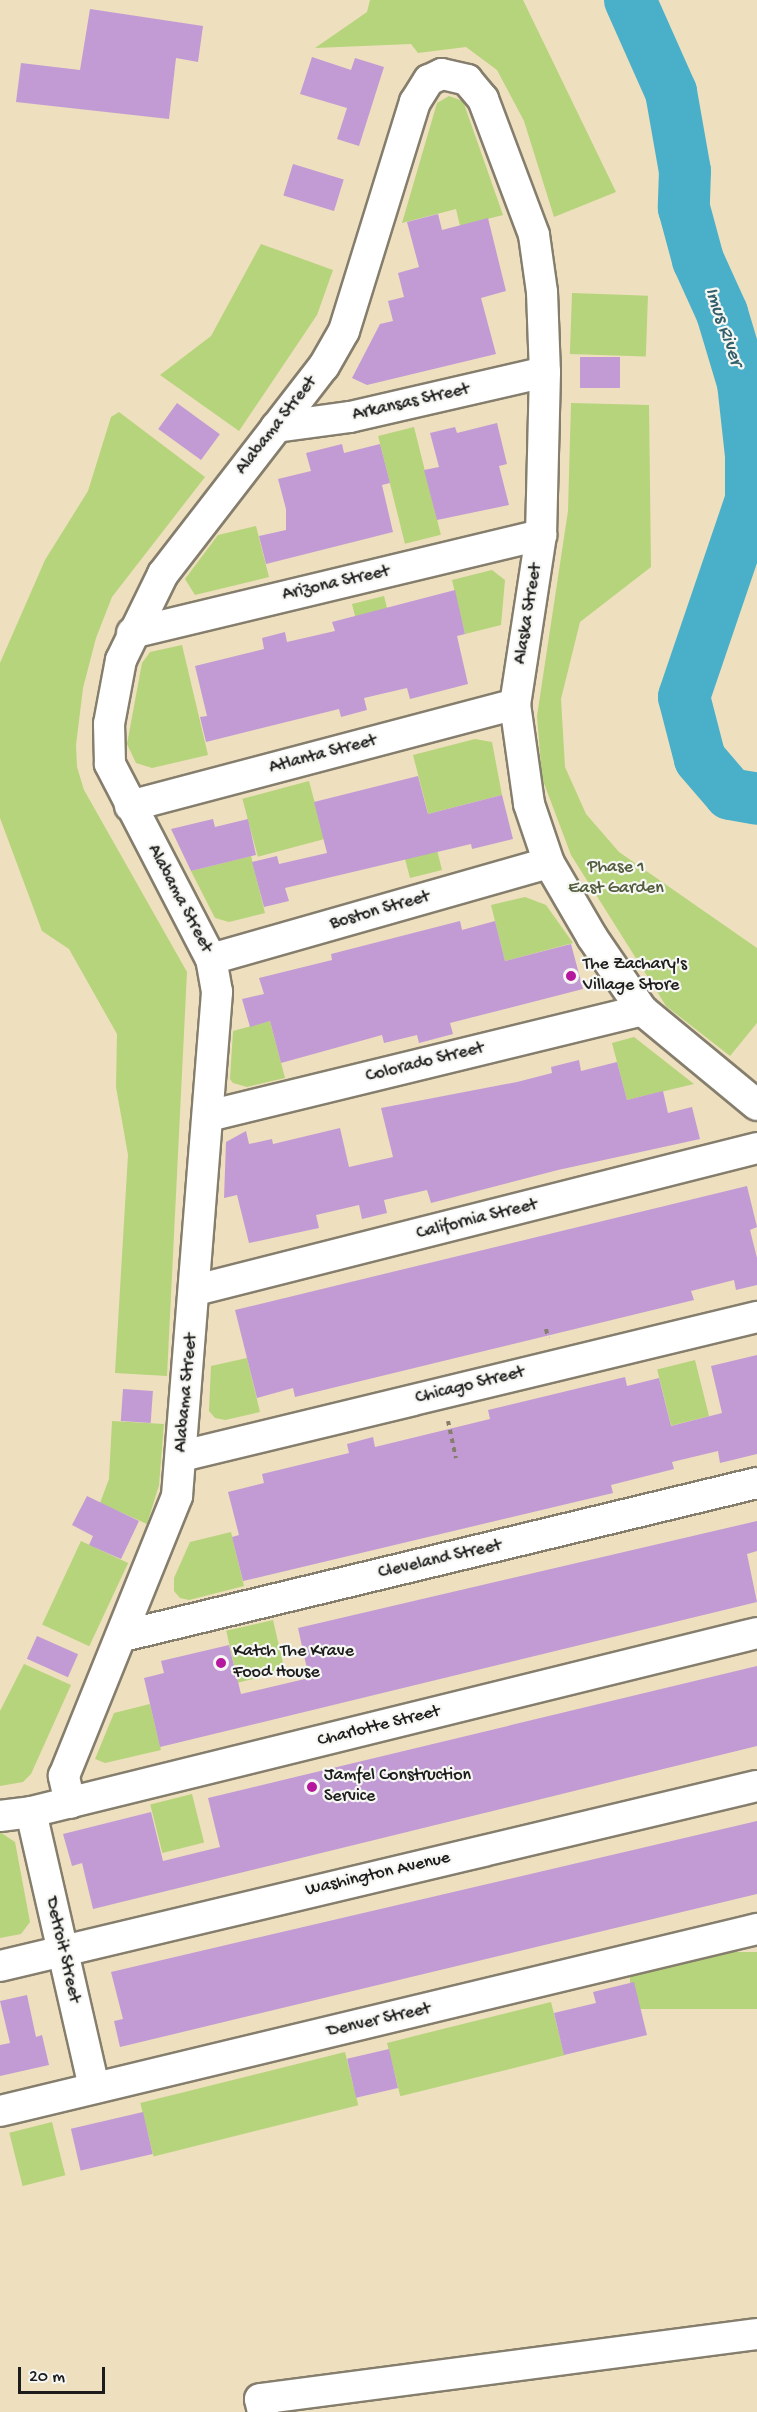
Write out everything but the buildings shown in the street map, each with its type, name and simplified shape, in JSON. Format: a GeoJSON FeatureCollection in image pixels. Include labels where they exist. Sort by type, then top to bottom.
{"type":"FeatureCollection","features":[{"type":"Feature","properties":{"kind":"street","name":"Alaska Street"},"geometry":{"type":"LineString","coordinates":[[442,74],[467,80],[478,89],[516,179],[534,235],[545,326],[541,535],[515,704],[524,783],[549,863],[592,937],[642,1010],[757,1105]]}},
{"type":"Feature","properties":{"kind":"street","name":"Alabama Street"},"geometry":{"type":"LineString","coordinates":[[70,1803],[64,1776],[169,1523],[182,1456],[218,992],[211,959],[116,781],[109,748],[114,694],[132,633],[163,574],[324,366],[344,331],[415,102],[429,80],[442,74]]}},
{"type":"Feature","properties":{"kind":"street","name":"Arkansas Street"},"geometry":{"type":"LineString","coordinates":[[276,427],[350,417],[545,372]]}},
{"type":"Feature","properties":{"kind":"street","name":"Arizona Street"},"geometry":{"type":"LineString","coordinates":[[132,633],[541,535]]}},
{"type":"Feature","properties":{"kind":"street","name":"Atlanta Street"},"geometry":{"type":"LineString","coordinates":[[130,806],[515,704]]}},
{"type":"Feature","properties":{"kind":"street","name":"Boston Street"},"geometry":{"type":"LineString","coordinates":[[211,959],[549,863]]}},
{"type":"Feature","properties":{"kind":"street","name":"Colorado Street"},"geometry":{"type":"LineString","coordinates":[[208,1116],[642,1010]]}},
{"type":"Feature","properties":{"kind":"street","name":"California Street"},"geometry":{"type":"LineString","coordinates":[[196,1290],[757,1148]]}},
{"type":"Feature","properties":{"kind":"street","name":"Chicago Street"},"geometry":{"type":"LineString","coordinates":[[182,1456],[757,1317]]}},
{"type":"Feature","properties":{"kind":"street","name":"Cleveland Street"},"geometry":{"type":"LineString","coordinates":[[123,1636],[757,1483]]}},
{"type":"Feature","properties":{"kind":"street","name":"Charlotte Street"},"geometry":{"type":"LineString","coordinates":[[0,1816],[70,1803],[757,1633]]}},
{"type":"Feature","properties":{"kind":"street","name":"Washington Avenue"},"geometry":{"type":"LineString","coordinates":[[0,1966],[757,1786]]}},
{"type":"Feature","properties":{"kind":"street","name":"Detroit Street"},"geometry":{"type":"LineString","coordinates":[[31,1812],[94,2088]]}},
{"type":"Feature","properties":{"kind":"street","name":"Denver Street"},"geometry":{"type":"LineString","coordinates":[[0,2111],[757,1929]]}},
{"type":"Feature","properties":{"kind":"street"},"geometry":{"type":"LineString","coordinates":[[263,2412],[260,2399],[757,2334]]}},
{"type":"Feature","properties":{"kind":"path"},"geometry":{"type":"LineString","coordinates":[[445,1411],[456,1458]]}},
{"type":"Feature","properties":{"kind":"green space"},"geometry":{"type":"Polygon","coordinates":[[[370,0],[523,0],[616,192],[554,217],[524,121],[497,70],[466,47],[418,53],[411,44],[315,48],[367,12],[370,0]]]}},
{"type":"Feature","properties":{"kind":"green space"},"geometry":{"type":"Polygon","coordinates":[[[449,96],[463,101],[503,215],[460,226],[456,209],[402,223],[437,103],[449,96]]]}},
{"type":"Feature","properties":{"kind":"green space"},"geometry":{"type":"Polygon","coordinates":[[[261,244],[333,270],[317,315],[239,431],[160,375],[211,336],[261,244]]]}},
{"type":"Feature","properties":{"kind":"green space"},"geometry":{"type":"Polygon","coordinates":[[[572,293],[648,296],[646,357],[570,354],[572,293]]]}},
{"type":"Feature","properties":{"kind":"green space","name":"Phase 1 East Garden"},"geometry":{"type":"Polygon","coordinates":[[[571,403],[649,405],[651,567],[580,622],[561,699],[565,767],[586,814],[619,852],[757,948],[757,1023],[730,1056],[666,1006],[571,855],[542,778],[537,716],[568,511],[571,403]]]}},
{"type":"Feature","properties":{"kind":"green space"},"geometry":{"type":"Polygon","coordinates":[[[119,412],[205,477],[112,597],[96,638],[83,688],[76,745],[77,767],[84,790],[187,972],[167,1376],[115,1373],[128,1155],[116,1087],[117,1034],[69,949],[42,931],[0,818],[0,663],[45,560],[88,491],[111,417],[119,412]]]}},
{"type":"Feature","properties":{"kind":"green space"},"geometry":{"type":"Polygon","coordinates":[[[414,427],[441,535],[405,544],[378,436],[414,427]]]}},
{"type":"Feature","properties":{"kind":"green space"},"geometry":{"type":"Polygon","coordinates":[[[256,526],[269,577],[195,595],[185,579],[218,535],[256,526]]]}},
{"type":"Feature","properties":{"kind":"green space"},"geometry":{"type":"Polygon","coordinates":[[[492,570],[505,580],[501,625],[465,634],[452,580],[492,570]]]}},
{"type":"Feature","properties":{"kind":"green space"},"geometry":{"type":"Polygon","coordinates":[[[384,596],[398,651],[366,659],[352,604],[384,596]]]}},
{"type":"Feature","properties":{"kind":"green space"},"geometry":{"type":"Polygon","coordinates":[[[182,645],[208,755],[152,768],[136,763],[127,744],[142,663],[150,652],[182,645]]]}},
{"type":"Feature","properties":{"kind":"green space"},"geometry":{"type":"Polygon","coordinates":[[[475,739],[492,742],[502,795],[428,814],[442,870],[410,878],[395,821],[428,813],[413,755],[475,739]]]}},
{"type":"Feature","properties":{"kind":"green space"},"geometry":{"type":"Polygon","coordinates":[[[309,781],[325,839],[258,857],[242,799],[309,781]]]}},
{"type":"Feature","properties":{"kind":"green space"},"geometry":{"type":"Polygon","coordinates":[[[251,856],[265,913],[229,922],[215,918],[191,871],[251,856]]]}},
{"type":"Feature","properties":{"kind":"green space"},"geometry":{"type":"Polygon","coordinates":[[[525,897],[546,905],[573,943],[505,961],[491,905],[525,897]]]}},
{"type":"Feature","properties":{"kind":"green space"},"geometry":{"type":"Polygon","coordinates":[[[270,1021],[285,1078],[247,1087],[233,1083],[230,1079],[233,1031],[270,1021]]]}},
{"type":"Feature","properties":{"kind":"green space"},"geometry":{"type":"Polygon","coordinates":[[[634,1037],[694,1084],[627,1100],[612,1043],[634,1037]]]}},
{"type":"Feature","properties":{"kind":"green space"},"geometry":{"type":"Polygon","coordinates":[[[247,1358],[260,1412],[225,1420],[215,1418],[209,1411],[211,1366],[247,1358]]]}},
{"type":"Feature","properties":{"kind":"green space"},"geometry":{"type":"Polygon","coordinates":[[[695,1360],[709,1416],[671,1426],[657,1369],[695,1360]]]}},
{"type":"Feature","properties":{"kind":"green space"},"geometry":{"type":"Polygon","coordinates":[[[112,1421],[164,1424],[159,1485],[147,1524],[100,1503],[109,1479],[112,1421]]]}},
{"type":"Feature","properties":{"kind":"green space"},"geometry":{"type":"Polygon","coordinates":[[[231,1532],[244,1586],[189,1600],[180,1598],[174,1591],[174,1578],[190,1542],[231,1532]]]}},
{"type":"Feature","properties":{"kind":"green space"},"geometry":{"type":"Polygon","coordinates":[[[81,1541],[128,1563],[89,1646],[42,1624],[81,1541]]]}},
{"type":"Feature","properties":{"kind":"green space"},"geometry":{"type":"Polygon","coordinates":[[[273,1620],[285,1672],[238,1682],[226,1631],[273,1620]]]}},
{"type":"Feature","properties":{"kind":"green space"},"geometry":{"type":"Polygon","coordinates":[[[24,1664],[71,1685],[31,1774],[23,1782],[0,1786],[0,1711],[24,1664]]]}},
{"type":"Feature","properties":{"kind":"green space"},"geometry":{"type":"Polygon","coordinates":[[[150,1704],[161,1750],[105,1763],[95,1759],[114,1713],[150,1704]]]}},
{"type":"Feature","properties":{"kind":"green space"},"geometry":{"type":"Polygon","coordinates":[[[192,1794],[204,1843],[162,1853],[150,1804],[192,1794]]]}},
{"type":"Feature","properties":{"kind":"green space"},"geometry":{"type":"Polygon","coordinates":[[[0,1832],[15,1842],[30,1922],[21,1934],[0,1938],[0,1832]]]}},
{"type":"Feature","properties":{"kind":"green space"},"geometry":{"type":"Polygon","coordinates":[[[630,1952],[757,1952],[757,2009],[630,2009],[630,1952]]]}},
{"type":"Feature","properties":{"kind":"green space"},"geometry":{"type":"Polygon","coordinates":[[[551,2002],[564,2055],[400,2096],[387,2043],[551,2002]]]}},
{"type":"Feature","properties":{"kind":"green space"},"geometry":{"type":"Polygon","coordinates":[[[345,2052],[358,2105],[154,2156],[140,2103],[345,2052]]]}},
{"type":"Feature","properties":{"kind":"green space"},"geometry":{"type":"Polygon","coordinates":[[[52,2122],[65,2175],[23,2186],[9,2133],[52,2122]]]}},
{"type":"Feature","properties":{"kind":"waterway","name":"Imus River"},"geometry":{"type":"LineString","coordinates":[[630,0],[671,92],[685,171],[684,208],[698,260],[722,313],[743,383],[751,455],[751,500],[684,697],[700,759],[730,794],[757,799]]}},
{"type":"Feature","properties":{"kind":"place","name":"The Zachary's Village Store"},"geometry":{"type":"Point","coordinates":[571,976]}},
{"type":"Feature","properties":{"kind":"place","name":"Katch The Krave Food House"},"geometry":{"type":"Point","coordinates":[221,1663]}},
{"type":"Feature","properties":{"kind":"place","name":"Jamfel Construction Service"},"geometry":{"type":"Point","coordinates":[312,1787]}}]}
